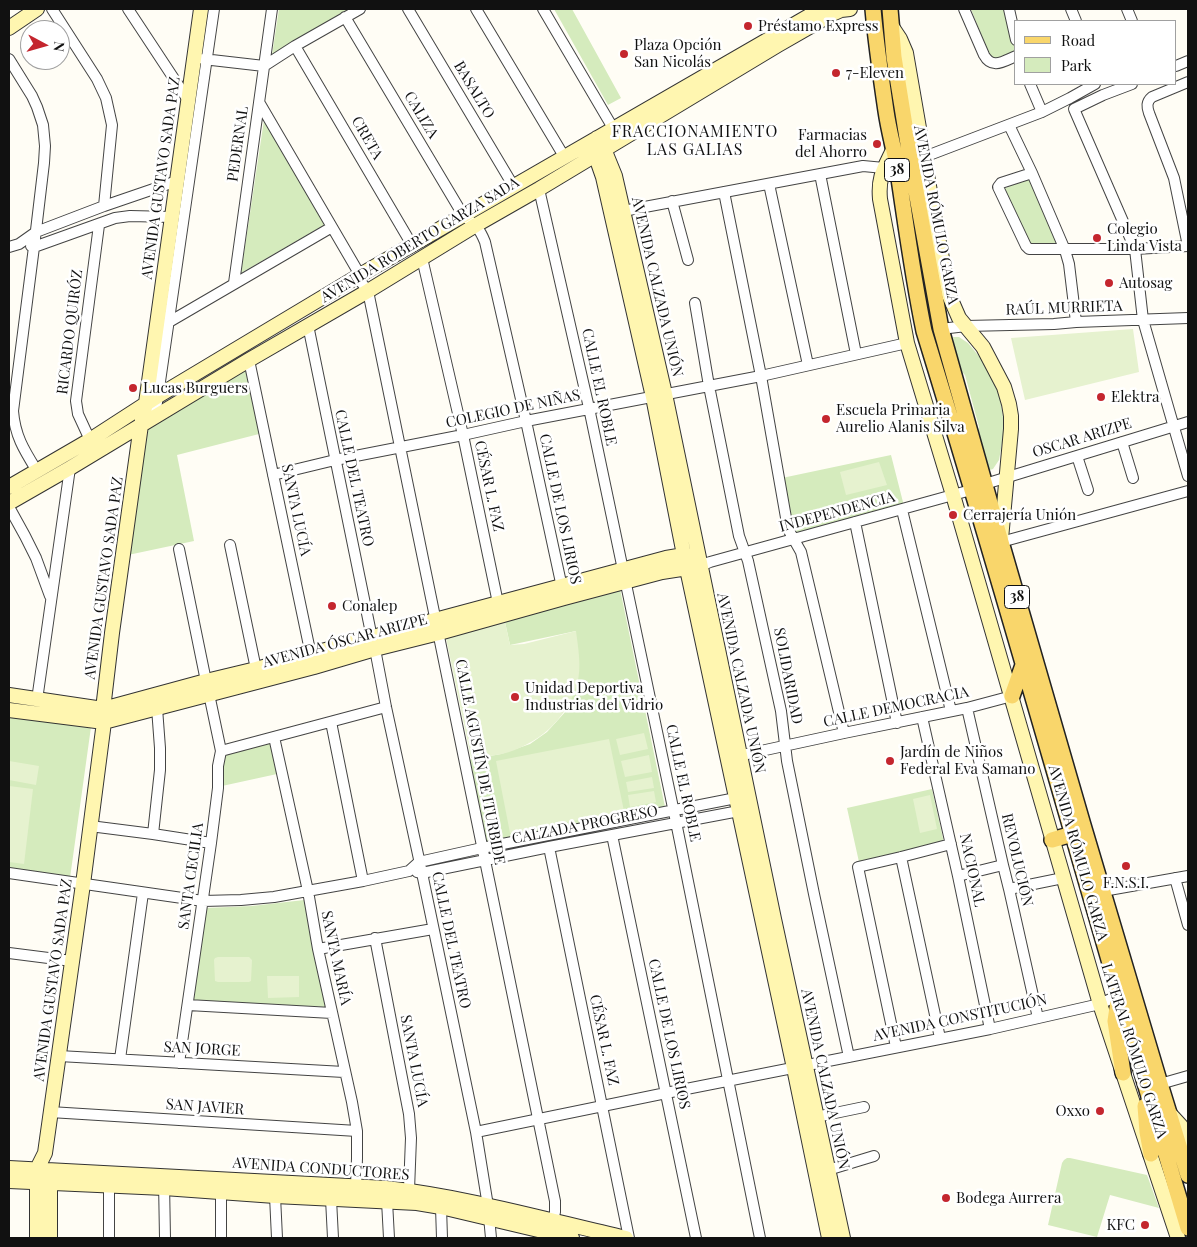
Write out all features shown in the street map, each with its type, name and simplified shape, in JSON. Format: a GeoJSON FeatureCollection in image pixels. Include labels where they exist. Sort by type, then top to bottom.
{"type":"FeatureCollection","features":[{"type":"Feature","properties":{"kind":"main road","name":"AVENIDA RÓMULO GARZA"},"geometry":{"type":"LineString","coordinates":[[873,9],[881,77],[924,331],[978,487],[1001,542],[1188,1174]]}},
{"type":"Feature","properties":{"kind":"main road","name":"AVENIDA RÓMULO GARZA"},"geometry":{"type":"LineString","coordinates":[[890,9],[894,57],[941,329],[978,487],[1023,665],[1188,1228]]}},
{"type":"Feature","properties":{"kind":"main road"},"geometry":{"type":"LineString","coordinates":[[1012,696],[1023,665]]}},
{"type":"Feature","properties":{"kind":"main road"},"geometry":{"type":"LineString","coordinates":[[1052,840],[1072,834]]}},
{"type":"Feature","properties":{"kind":"main road"},"geometry":{"type":"LineString","coordinates":[[1119,996],[1115,1021],[1123,1073]]}},
{"type":"Feature","properties":{"kind":"main road"},"geometry":{"type":"LineString","coordinates":[[1143,1078],[1147,1132],[1151,1154]]}},
{"type":"Feature","properties":{"kind":"street"},"geometry":{"type":"LineString","coordinates":[[9,28],[37,9]]}},
{"type":"Feature","properties":{"kind":"street"},"geometry":{"type":"LineString","coordinates":[[52,9],[97,80],[106,98],[112,125],[112,137],[104,206]]}},
{"type":"Feature","properties":{"kind":"street"},"geometry":{"type":"LineString","coordinates":[[128,9],[188,100]]}},
{"type":"Feature","properties":{"kind":"street","name":"AVENIDA GUSTAVO SADA PAZ"},"geometry":{"type":"LineString","coordinates":[[37,1238],[50,1112],[83,884],[112,633],[141,425],[152,400],[168,322],[201,59],[201,9]]}},
{"type":"Feature","properties":{"kind":"street","name":"AVENIDA GUSTAVO SADA PAZ"},"geometry":{"type":"LineString","coordinates":[[155,416],[152,400],[172,217],[188,100],[214,9]]}},
{"type":"Feature","properties":{"kind":"street","name":"PEDERNAL"},"geometry":{"type":"LineString","coordinates":[[234,283],[272,9]]}},
{"type":"Feature","properties":{"kind":"street"},"geometry":{"type":"LineString","coordinates":[[201,59],[264,66],[360,9]]}},
{"type":"Feature","properties":{"kind":"street","name":"BASALTO"},"geometry":{"type":"LineString","coordinates":[[408,9],[514,187]]}},
{"type":"Feature","properties":{"kind":"street"},"geometry":{"type":"LineString","coordinates":[[476,9],[565,158]]}},
{"type":"Feature","properties":{"kind":"street"},"geometry":{"type":"LineString","coordinates":[[543,9],[614,128]]}},
{"type":"Feature","properties":{"kind":"street","name":"AVENIDA ROBERTO GARZA SADA"},"geometry":{"type":"LineString","coordinates":[[9,487],[90,440],[152,400],[360,275],[565,158],[596,146],[614,128],[821,9]]}},
{"type":"Feature","properties":{"kind":"street","name":"AVENIDA ROBERTO GARZA SADA"},"geometry":{"type":"LineString","coordinates":[[9,505],[539,188],[596,146],[832,14],[850,9]]}},
{"type":"Feature","properties":{"kind":"street"},"geometry":{"type":"LineString","coordinates":[[964,9],[988,61],[997,64],[1014,57]]}},
{"type":"Feature","properties":{"kind":"street"},"geometry":{"type":"LineString","coordinates":[[1009,9],[1014,31]]}},
{"type":"Feature","properties":{"kind":"street","name":"CALIZA"},"geometry":{"type":"LineString","coordinates":[[345,18],[463,215],[476,225]]}},
{"type":"Feature","properties":{"kind":"street","name":"AVENIDA RÓMULO GARZA"},"geometry":{"type":"LineString","coordinates":[[892,27],[906,53],[937,232],[950,295],[959,318],[983,347],[1004,388],[1009,404],[1011,430],[1001,542]]}},
{"type":"Feature","properties":{"kind":"street","name":"CRETA"},"geometry":{"type":"LineString","coordinates":[[295,46],[412,245]]}},
{"type":"Feature","properties":{"kind":"street"},"geometry":{"type":"LineString","coordinates":[[9,59],[37,107],[45,146],[13,411],[15,429],[22,446],[37,471]]}},
{"type":"Feature","properties":{"kind":"street"},"geometry":{"type":"LineString","coordinates":[[1032,173],[998,185],[1028,248],[1065,250],[1188,246],[1174,178],[1149,113],[1148,103],[1152,97],[1188,82]]}},
{"type":"Feature","properties":{"kind":"street"},"geometry":{"type":"LineString","coordinates":[[1030,85],[1042,112]]}},
{"type":"Feature","properties":{"kind":"street"},"geometry":{"type":"LineString","coordinates":[[924,157],[1042,112],[1093,85]]}},
{"type":"Feature","properties":{"kind":"street"},"geometry":{"type":"LineString","coordinates":[[1100,85],[1103,95]]}},
{"type":"Feature","properties":{"kind":"street"},"geometry":{"type":"LineString","coordinates":[[1129,85],[1074,109],[1135,248],[1143,320],[1188,476]]}},
{"type":"Feature","properties":{"kind":"street","name":"CALLE AGUSTÍN DE ITURBIDE"},"geometry":{"type":"LineString","coordinates":[[259,102],[360,275],[361,282],[368,291],[555,1201],[555,1212],[550,1231]]}},
{"type":"Feature","properties":{"kind":"street"},"geometry":{"type":"LineString","coordinates":[[1009,125],[1065,250],[1069,264],[1076,322]]}},
{"type":"Feature","properties":{"kind":"street","name":"AVENIDA CALZADA UNIÓN"},"geometry":{"type":"LineString","coordinates":[[596,146],[603,178],[617,212],[696,561],[735,762],[800,1067],[828,1238]]}},
{"type":"Feature","properties":{"kind":"street","name":"LATERAL RÓMULO GARZA"},"geometry":{"type":"LineString","coordinates":[[893,150],[879,184],[880,199],[908,343],[1100,1004],[1178,1238]]}},
{"type":"Feature","properties":{"kind":"street"},"geometry":{"type":"LineString","coordinates":[[617,212],[866,166],[884,168]]}},
{"type":"Feature","properties":{"kind":"street"},"geometry":{"type":"LineString","coordinates":[[820,174],[856,354]]}},
{"type":"Feature","properties":{"kind":"street"},"geometry":{"type":"LineString","coordinates":[[14,246],[36,232],[177,181]]}},
{"type":"Feature","properties":{"kind":"street"},"geometry":{"type":"LineString","coordinates":[[769,184],[808,365]]}},
{"type":"Feature","properties":{"kind":"street","name":"CALLE EL ROBLE"},"geometry":{"type":"LineString","coordinates":[[539,188],[589,408],[674,810],[760,1238]]}},
{"type":"Feature","properties":{"kind":"street"},"geometry":{"type":"LineString","coordinates":[[724,192],[761,376],[788,529],[800,552],[844,733]]}},
{"type":"Feature","properties":{"kind":"street"},"geometry":{"type":"LineString","coordinates":[[672,201],[688,260]]}},
{"type":"Feature","properties":{"kind":"street"},"geometry":{"type":"LineString","coordinates":[[14,246],[34,247],[115,218],[130,216],[172,217]]}},
{"type":"Feature","properties":{"kind":"street","name":"RICARDO QUIRÓZ"},"geometry":{"type":"LineString","coordinates":[[90,440],[78,414],[76,401],[99,225]]}},
{"type":"Feature","properties":{"kind":"street","name":"CALLE DE LOS LIRIOS"},"geometry":{"type":"LineString","coordinates":[[476,225],[485,242],[526,421],[562,592]]}},
{"type":"Feature","properties":{"kind":"street"},"geometry":{"type":"LineString","coordinates":[[168,322],[332,226]]}},
{"type":"Feature","properties":{"kind":"street","name":"CÉSAR L. FAZ"},"geometry":{"type":"LineString","coordinates":[[422,258],[463,435],[498,603]]}},
{"type":"Feature","properties":{"kind":"street","name":"SOLIDARIDAD"},"geometry":{"type":"LineString","coordinates":[[695,302],[740,542],[746,552],[784,726],[785,745],[812,885],[849,1057]]}},
{"type":"Feature","properties":{"kind":"street","name":"RAÚL MURRIETA"},"geometry":{"type":"LineString","coordinates":[[941,329],[966,326],[1188,318]]}},
{"type":"Feature","properties":{"kind":"street","name":"CALLE DEL TEATRO"},"geometry":{"type":"LineString","coordinates":[[308,325],[476,1132],[492,1238]]}},
{"type":"Feature","properties":{"kind":"street","name":"COLEGIO DE NIÑAS"},"geometry":{"type":"LineString","coordinates":[[273,475],[335,460],[589,408],[761,376],[908,343]]}},
{"type":"Feature","properties":{"kind":"street","name":"SANTA LUCÍA"},"geometry":{"type":"LineString","coordinates":[[249,360],[312,660]]}},
{"type":"Feature","properties":{"kind":"street","name":"OSCAR ARIZPE"},"geometry":{"type":"LineString","coordinates":[[978,487],[1188,422]]}},
{"type":"Feature","properties":{"kind":"street"},"geometry":{"type":"LineString","coordinates":[[1122,442],[1133,478]]}},
{"type":"Feature","properties":{"kind":"street"},"geometry":{"type":"LineString","coordinates":[[1077,456],[1088,490]]}},
{"type":"Feature","properties":{"kind":"street"},"geometry":{"type":"LineString","coordinates":[[37,700],[70,468]]}},
{"type":"Feature","properties":{"kind":"street","name":"INDEPENDENCIA"},"geometry":{"type":"LineString","coordinates":[[696,561],[746,552],[902,510],[978,487]]}},
{"type":"Feature","properties":{"kind":"street"},"geometry":{"type":"LineString","coordinates":[[1001,542],[1188,491]]}},
{"type":"Feature","properties":{"kind":"street"},"geometry":{"type":"LineString","coordinates":[[9,505],[32,551],[51,598]]}},
{"type":"Feature","properties":{"kind":"street"},"geometry":{"type":"LineString","coordinates":[[902,510],[951,711]]}},
{"type":"Feature","properties":{"kind":"street"},"geometry":{"type":"LineString","coordinates":[[855,522],[897,722]]}},
{"type":"Feature","properties":{"kind":"street"},"geometry":{"type":"LineString","coordinates":[[230,544],[256,669]]}},
{"type":"Feature","properties":{"kind":"street"},"geometry":{"type":"LineString","coordinates":[[179,549],[207,688]]}},
{"type":"Feature","properties":{"kind":"street","name":"AVENIDA ÓSCAR ARIZPE"},"geometry":{"type":"LineString","coordinates":[[9,695],[103,716],[624,576],[666,558],[696,561]]}},
{"type":"Feature","properties":{"kind":"street","name":"AVENIDA ÓSCAR ARIZPE"},"geometry":{"type":"LineString","coordinates":[[437,626],[498,603],[562,592]]}},
{"type":"Feature","properties":{"kind":"street","name":"AVENIDA ÓSCAR ARIZPE"},"geometry":{"type":"LineString","coordinates":[[9,710],[103,716],[157,708],[256,669],[312,660]]}},
{"type":"Feature","properties":{"kind":"street","name":"SANTA CECILIA"},"geometry":{"type":"LineString","coordinates":[[180,1063],[211,843],[221,751],[207,688]]}},
{"type":"Feature","properties":{"kind":"street","name":"CALLE DEMOCRACIA"},"geometry":{"type":"LineString","coordinates":[[735,762],[785,745],[967,708],[1012,696]]}},
{"type":"Feature","properties":{"kind":"street"},"geometry":{"type":"LineString","coordinates":[[221,751],[386,707]]}},
{"type":"Feature","properties":{"kind":"street"},"geometry":{"type":"LineString","coordinates":[[153,834],[160,770],[157,708]]}},
{"type":"Feature","properties":{"kind":"street","name":"REVOLUCIÓN"},"geometry":{"type":"LineString","coordinates":[[967,708],[1038,1018]]}},
{"type":"Feature","properties":{"kind":"street","name":"NACIONAL"},"geometry":{"type":"LineString","coordinates":[[922,717],[990,1029]]}},
{"type":"Feature","properties":{"kind":"street"},"geometry":{"type":"LineString","coordinates":[[330,722],[363,881]]}},
{"type":"Feature","properties":{"kind":"street","name":"SANTA MARÍA"},"geometry":{"type":"LineString","coordinates":[[274,737],[308,891],[318,949],[344,1072],[352,1102],[357,1131],[356,1186]]}},
{"type":"Feature","properties":{"kind":"street","name":"AVENIDA CALZADA UNIÓN"},"geometry":{"type":"LineString","coordinates":[[735,762],[737,804],[768,920]]}},
{"type":"Feature","properties":{"kind":"street","name":"CALZADA PROGRESO"},"geometry":{"type":"LineString","coordinates":[[409,871],[419,862],[482,848],[674,810],[737,804]]}},
{"type":"Feature","properties":{"kind":"street","name":"CALZADA PROGRESO"},"geometry":{"type":"LineString","coordinates":[[9,873],[203,901],[259,898],[308,891],[409,871],[422,874],[676,822],[737,804]]}},
{"type":"Feature","properties":{"kind":"street"},"geometry":{"type":"LineString","coordinates":[[90,826],[211,843]]}},
{"type":"Feature","properties":{"kind":"street","name":"CALLE DE LOS LIRIOS"},"geometry":{"type":"LineString","coordinates":[[612,835],[696,1238]]}},
{"type":"Feature","properties":{"kind":"street"},"geometry":{"type":"LineString","coordinates":[[896,1048],[858,867],[951,844]]}},
{"type":"Feature","properties":{"kind":"street","name":"CÉSAR L. FAZ"},"geometry":{"type":"LineString","coordinates":[[549,847],[628,1238]]}},
{"type":"Feature","properties":{"kind":"street"},"geometry":{"type":"LineString","coordinates":[[901,857],[940,1038]]}},
{"type":"Feature","properties":{"kind":"street"},"geometry":{"type":"LineString","coordinates":[[958,876],[1003,865]]}},
{"type":"Feature","properties":{"kind":"street"},"geometry":{"type":"LineString","coordinates":[[9,873],[9,878]]}},
{"type":"Feature","properties":{"kind":"street"},"geometry":{"type":"LineString","coordinates":[[1103,891],[1188,876]]}},
{"type":"Feature","properties":{"kind":"street"},"geometry":{"type":"LineString","coordinates":[[1009,890],[1062,878]]}},
{"type":"Feature","properties":{"kind":"street"},"geometry":{"type":"LineString","coordinates":[[1175,878],[1188,925]]}},
{"type":"Feature","properties":{"kind":"street"},"geometry":{"type":"LineString","coordinates":[[120,1059],[143,893]]}},
{"type":"Feature","properties":{"kind":"street"},"geometry":{"type":"LineString","coordinates":[[318,949],[433,929]]}},
{"type":"Feature","properties":{"kind":"street","name":"SANTA LUCÍA"},"geometry":{"type":"LineString","coordinates":[[375,938],[409,1114],[411,1138],[409,1190]]}},
{"type":"Feature","properties":{"kind":"street"},"geometry":{"type":"LineString","coordinates":[[9,952],[72,961]]}},
{"type":"Feature","properties":{"kind":"street","name":"AVENIDA CONSTITUCIÓN"},"geometry":{"type":"LineString","coordinates":[[476,1132],[990,1029],[1100,1004],[1119,996]]}},
{"type":"Feature","properties":{"kind":"street"},"geometry":{"type":"LineString","coordinates":[[188,1005],[332,1013]]}},
{"type":"Feature","properties":{"kind":"street","name":"SAN JORGE"},"geometry":{"type":"LineString","coordinates":[[58,1056],[344,1072]]}},
{"type":"Feature","properties":{"kind":"street","name":"AVENIDA CALZADA UNIÓN"},"geometry":{"type":"LineString","coordinates":[[800,1067],[816,1117],[843,1238]]}},
{"type":"Feature","properties":{"kind":"street"},"geometry":{"type":"LineString","coordinates":[[1160,1084],[1188,1076]]}},
{"type":"Feature","properties":{"kind":"street"},"geometry":{"type":"LineString","coordinates":[[816,1117],[864,1107]]}},
{"type":"Feature","properties":{"kind":"street","name":"SAN JAVIER"},"geometry":{"type":"LineString","coordinates":[[50,1112],[357,1131]]}},
{"type":"Feature","properties":{"kind":"street","name":"LATERAL RÓMULO GARZA"},"geometry":{"type":"LineString","coordinates":[[1170,1114],[1182,1126],[1188,1142]]}},
{"type":"Feature","properties":{"kind":"street"},"geometry":{"type":"LineString","coordinates":[[828,1170],[874,1156]]}},
{"type":"Feature","properties":{"kind":"street","name":"AVENIDA CONDUCTORES"},"geometry":{"type":"LineString","coordinates":[[9,1168],[43,1176],[109,1186],[164,1182],[221,1192],[418,1203],[489,1212]]}},
{"type":"Feature","properties":{"kind":"street","name":"AVENIDA GUSTAVO SADA PAZ"},"geometry":{"type":"LineString","coordinates":[[43,1176],[50,1238]]}},
{"type":"Feature","properties":{"kind":"street","name":"AVENIDA CONDUCTORES"},"geometry":{"type":"LineString","coordinates":[[9,1181],[43,1176],[164,1182],[356,1186],[409,1190],[572,1238]]}},
{"type":"Feature","properties":{"kind":"street"},"geometry":{"type":"LineString","coordinates":[[164,1182],[165,1238]]}},
{"type":"Feature","properties":{"kind":"street"},"geometry":{"type":"LineString","coordinates":[[109,1186],[109,1238]]}},
{"type":"Feature","properties":{"kind":"street"},"geometry":{"type":"LineString","coordinates":[[221,1192],[222,1238]]}},
{"type":"Feature","properties":{"kind":"street"},"geometry":{"type":"LineString","coordinates":[[275,1196],[277,1238]]}},
{"type":"Feature","properties":{"kind":"street"},"geometry":{"type":"LineString","coordinates":[[331,1199],[333,1238]]}},
{"type":"Feature","properties":{"kind":"street"},"geometry":{"type":"LineString","coordinates":[[387,1201],[388,1238]]}},
{"type":"Feature","properties":{"kind":"street"},"geometry":{"type":"LineString","coordinates":[[441,1207],[442,1238]]}},
{"type":"Feature","properties":{"kind":"street","name":"AVENIDA CONDUCTORES"},"geometry":{"type":"LineString","coordinates":[[550,1231],[628,1238]]}},
{"type":"Feature","properties":{"kind":"green space"},"geometry":{"type":"Polygon","coordinates":[[[279,9],[351,9],[272,55],[279,9]]]}},
{"type":"Feature","properties":{"kind":"green space"},"geometry":{"type":"Polygon","coordinates":[[[554,9],[572,9],[621,98],[608,105],[554,9]]]}},
{"type":"Feature","properties":{"kind":"green space"},"geometry":{"type":"Polygon","coordinates":[[[971,9],[1008,9],[1014,52],[992,62],[971,9]]]}},
{"type":"Feature","properties":{"kind":"green space"},"geometry":{"type":"Polygon","coordinates":[[[264,120],[326,224],[241,273],[264,120]]]}},
{"type":"Feature","properties":{"kind":"green space"},"geometry":{"type":"Polygon","coordinates":[[[1031,178],[1061,246],[1030,248],[1003,189],[1031,178]]]}},
{"type":"Feature","properties":{"kind":"green space"},"geometry":{"type":"Polygon","coordinates":[[[1133,329],[1139,372],[1025,400],[1011,338],[1133,329]]]}},
{"type":"Feature","properties":{"kind":"green space"},"geometry":{"type":"Polygon","coordinates":[[[953,337],[959,337],[968,343],[988,367],[999,394],[1003,416],[1003,437],[999,460],[993,469],[987,471],[977,436],[979,427],[965,375],[958,368],[953,337]]]}},
{"type":"Feature","properties":{"kind":"green space"},"geometry":{"type":"Polygon","coordinates":[[[245,368],[259,434],[177,455],[194,541],[128,555],[149,423],[245,368]]]}},
{"type":"Feature","properties":{"kind":"green space"},"geometry":{"type":"Polygon","coordinates":[[[891,455],[904,506],[794,536],[782,478],[891,455]]]}},
{"type":"Feature","properties":{"kind":"green space"},"geometry":{"type":"Polygon","coordinates":[[[879,462],[887,485],[846,495],[840,472],[879,462]]]}},
{"type":"Feature","properties":{"kind":"green space"},"geometry":{"type":"Polygon","coordinates":[[[620,589],[665,807],[485,845],[467,760],[501,754],[530,744],[547,732],[567,710],[576,631],[510,645],[505,622],[571,601],[620,589]]]}},
{"type":"Feature","properties":{"kind":"green space","name":"Unidad Deportiva Industrias del Vidrio"},"geometry":{"type":"Polygon","coordinates":[[[505,622],[510,645],[524,644],[576,631],[579,651],[577,684],[566,709],[558,720],[538,737],[515,750],[502,754],[471,758],[446,638],[505,622]]]}},
{"type":"Feature","properties":{"kind":"green space"},"geometry":{"type":"Polygon","coordinates":[[[9,715],[91,727],[70,878],[9,869],[9,715]]]}},
{"type":"Feature","properties":{"kind":"green space"},"geometry":{"type":"Polygon","coordinates":[[[644,733],[648,749],[620,755],[616,739],[644,733]]]}},
{"type":"Feature","properties":{"kind":"green space"},"geometry":{"type":"Polygon","coordinates":[[[609,739],[624,811],[510,833],[496,761],[609,739]]]}},
{"type":"Feature","properties":{"kind":"green space"},"geometry":{"type":"Polygon","coordinates":[[[270,743],[277,774],[222,786],[223,756],[270,743]]]}},
{"type":"Feature","properties":{"kind":"green space"},"geometry":{"type":"Polygon","coordinates":[[[649,755],[652,772],[625,777],[621,761],[649,755]]]}},
{"type":"Feature","properties":{"kind":"green space"},"geometry":{"type":"Polygon","coordinates":[[[9,761],[39,766],[36,785],[9,780],[9,761]]]}},
{"type":"Feature","properties":{"kind":"green space"},"geometry":{"type":"Polygon","coordinates":[[[652,777],[654,788],[628,792],[626,782],[652,777]]]}},
{"type":"Feature","properties":{"kind":"green space"},"geometry":{"type":"Polygon","coordinates":[[[9,786],[33,789],[24,864],[9,862],[9,786]]]}},
{"type":"Feature","properties":{"kind":"green space"},"geometry":{"type":"Polygon","coordinates":[[[932,789],[944,843],[859,862],[847,808],[932,789]]]}},
{"type":"Feature","properties":{"kind":"green space"},"geometry":{"type":"Polygon","coordinates":[[[654,791],[656,802],[630,807],[628,795],[654,791]]]}},
{"type":"Feature","properties":{"kind":"green space"},"geometry":{"type":"Polygon","coordinates":[[[930,795],[937,829],[920,833],[913,799],[930,795]]]}},
{"type":"Feature","properties":{"kind":"green space"},"geometry":{"type":"Polygon","coordinates":[[[304,900],[326,1007],[192,1002],[206,908],[252,906],[304,900]]]}},
{"type":"Feature","properties":{"kind":"green space"},"geometry":{"type":"Polygon","coordinates":[[[218,957],[249,957],[252,960],[251,981],[215,981],[214,960],[218,957]]]}},
{"type":"Feature","properties":{"kind":"green space"},"geometry":{"type":"Polygon","coordinates":[[[267,976],[299,976],[299,997],[268,998],[267,976]]]}},
{"type":"Feature","properties":{"kind":"green space"},"geometry":{"type":"Polygon","coordinates":[[[1067,1158],[1147,1175],[1159,1208],[1110,1195],[1097,1237],[1048,1225],[1062,1163],[1067,1158]]]}},
{"type":"Feature","properties":{"kind":"place","name":"Préstamo Express"},"geometry":{"type":"Point","coordinates":[748,26]}},
{"type":"Feature","properties":{"kind":"place","name":"Plaza Opción San Nicolás"},"geometry":{"type":"Point","coordinates":[624,54]}},
{"type":"Feature","properties":{"kind":"place","name":"7-Eleven"},"geometry":{"type":"Point","coordinates":[836,73]}},
{"type":"Feature","properties":{"kind":"place","name":"Farmacias del Ahorro"},"geometry":{"type":"Point","coordinates":[877,144]}},
{"type":"Feature","properties":{"kind":"place","name":"Colegio Linda Vista"},"geometry":{"type":"Point","coordinates":[1097,238]}},
{"type":"Feature","properties":{"kind":"place","name":"Autosag"},"geometry":{"type":"Point","coordinates":[1109,283]}},
{"type":"Feature","properties":{"kind":"place","name":"Lucas Burguers"},"geometry":{"type":"Point","coordinates":[133,388]}},
{"type":"Feature","properties":{"kind":"place","name":"Elektra"},"geometry":{"type":"Point","coordinates":[1101,397]}},
{"type":"Feature","properties":{"kind":"place","name":"Escuela Primaria Aurelio Alanis Silva"},"geometry":{"type":"Point","coordinates":[826,419]}},
{"type":"Feature","properties":{"kind":"place","name":"Cerrajería Unión"},"geometry":{"type":"Point","coordinates":[953,515]}},
{"type":"Feature","properties":{"kind":"place","name":"Conalep"},"geometry":{"type":"Point","coordinates":[332,606]}},
{"type":"Feature","properties":{"kind":"place","name":"Unidad Deportiva Industrias del Vidrio"},"geometry":{"type":"Point","coordinates":[515,697]}},
{"type":"Feature","properties":{"kind":"place","name":"Jardín de Niños Federal Eva Samano"},"geometry":{"type":"Point","coordinates":[890,761]}},
{"type":"Feature","properties":{"kind":"place","name":"F.N.S.I."},"geometry":{"type":"Point","coordinates":[1126,866]}},
{"type":"Feature","properties":{"kind":"place","name":"Oxxo"},"geometry":{"type":"Point","coordinates":[1100,1111]}},
{"type":"Feature","properties":{"kind":"place","name":"Bodega Aurrera"},"geometry":{"type":"Point","coordinates":[946,1198]}},
{"type":"Feature","properties":{"kind":"place","name":"KFC"},"geometry":{"type":"Point","coordinates":[1145,1225]}},
{"type":"Feature","properties":{"kind":"district","name":"FRACCIONAMIENTO LAS GALIAS"},"geometry":{"type":"Point","coordinates":[695,141]}}]}
